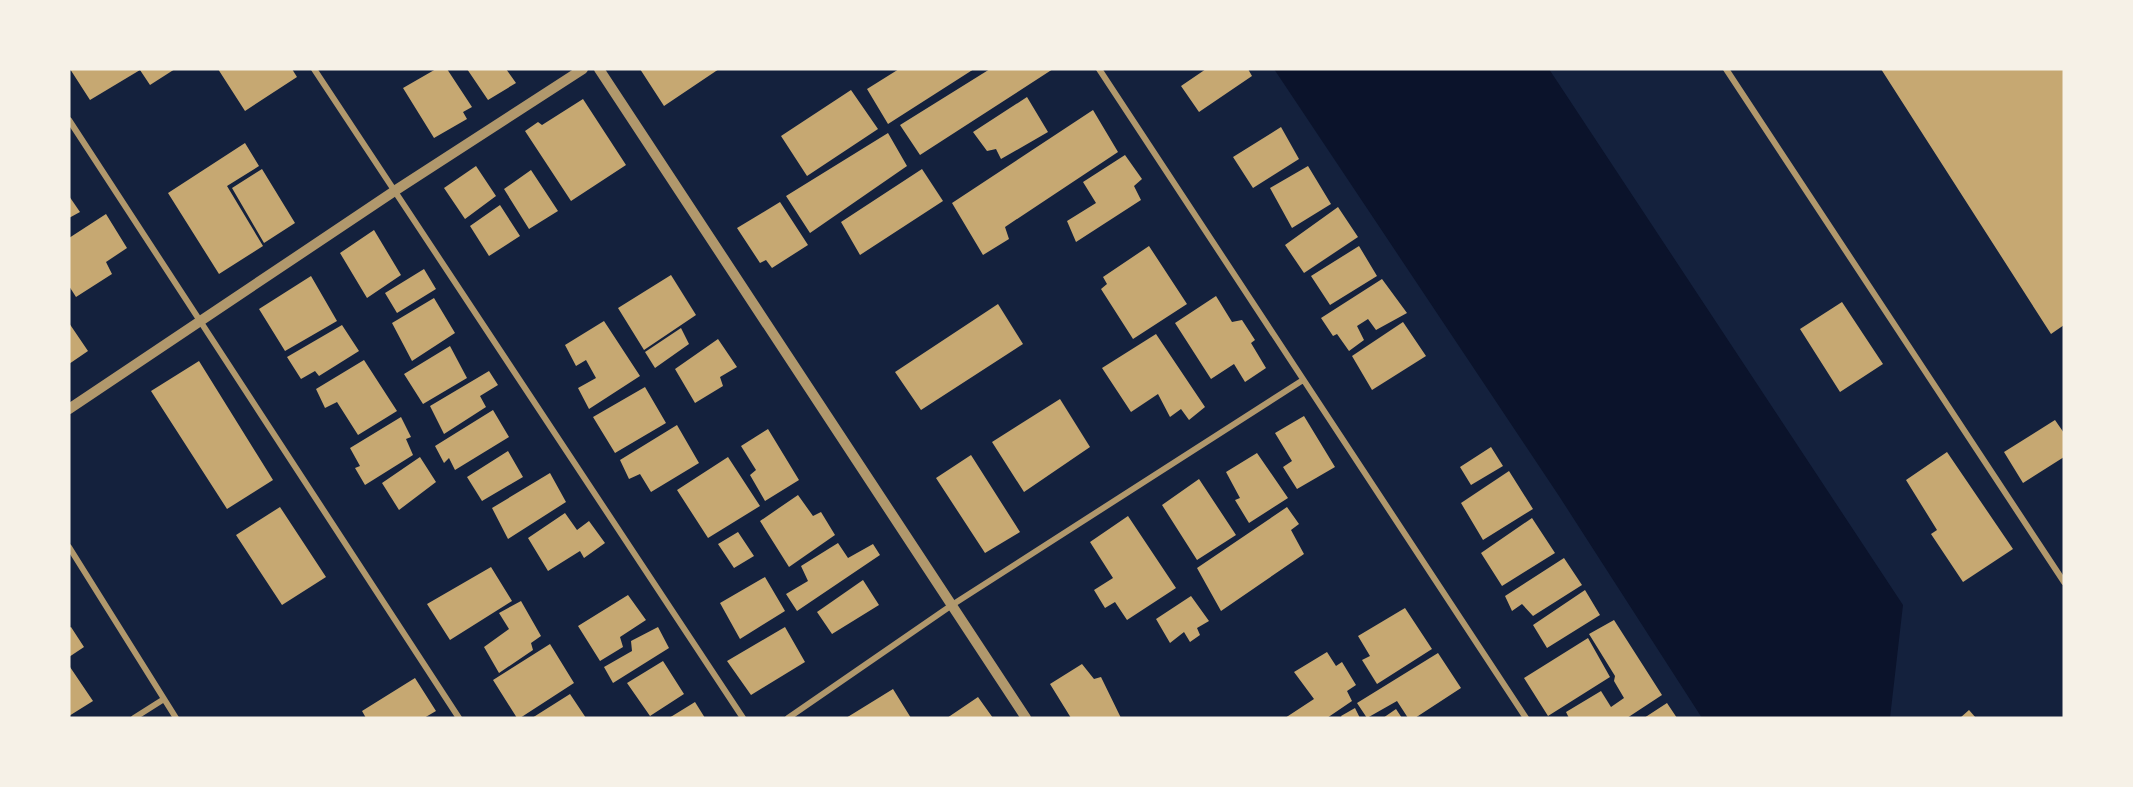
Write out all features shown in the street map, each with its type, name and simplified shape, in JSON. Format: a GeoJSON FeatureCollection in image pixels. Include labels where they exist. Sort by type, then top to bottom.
{"type":"FeatureCollection","features":[{"type":"Feature","properties":{"kind":"street"},"geometry":{"type":"LineString","coordinates":[[314,69],[743,718]]}},
{"type":"Feature","properties":{"kind":"street"},"geometry":{"type":"LineString","coordinates":[[69,409],[396,190],[583,69]]}},
{"type":"Feature","properties":{"kind":"street"},"geometry":{"type":"LineString","coordinates":[[598,69],[1026,718]]}},
{"type":"Feature","properties":{"kind":"street"},"geometry":{"type":"LineString","coordinates":[[1099,69],[1526,718]]}},
{"type":"Feature","properties":{"kind":"street"},"geometry":{"type":"LineString","coordinates":[[1726,69],[2064,582]]}},
{"type":"Feature","properties":{"kind":"street"},"geometry":{"type":"LineString","coordinates":[[69,120],[459,718]]}},
{"type":"Feature","properties":{"kind":"street"},"geometry":{"type":"LineString","coordinates":[[788,718],[952,605],[1303,380]]}},
{"type":"Feature","properties":{"kind":"street"},"geometry":{"type":"LineString","coordinates":[[69,547],[176,718]]}},
{"type":"Feature","properties":{"kind":"street"},"geometry":{"type":"LineString","coordinates":[[134,718],[164,699]]}},
{"type":"Feature","properties":{"kind":"water"},"geometry":{"type":"Polygon","coordinates":[[[1274,69],[1549,69],[1903,605],[1890,718],[1702,718],[1559,496],[1274,69]]]}},
{"type":"Feature","properties":{"kind":"building"},"geometry":{"type":"Polygon","coordinates":[[[70,69],[175,69],[150,85],[140,70],[90,100],[70,69]]]}},
{"type":"Feature","properties":{"kind":"building"},"geometry":{"type":"Polygon","coordinates":[[[218,69],[292,69],[297,77],[245,111],[218,69]]]}},
{"type":"Feature","properties":{"kind":"building"},"geometry":{"type":"Polygon","coordinates":[[[436,69],[447,69],[472,107],[463,112],[467,119],[434,138],[403,88],[436,69]]]}},
{"type":"Feature","properties":{"kind":"building"},"geometry":{"type":"Polygon","coordinates":[[[467,69],[506,69],[516,83],[488,100],[467,69]]]}},
{"type":"Feature","properties":{"kind":"building"},"geometry":{"type":"Polygon","coordinates":[[[640,69],[719,69],[664,106],[640,69]]]}},
{"type":"Feature","properties":{"kind":"building"},"geometry":{"type":"Polygon","coordinates":[[[899,69],[974,69],[888,124],[867,89],[899,69]]]}},
{"type":"Feature","properties":{"kind":"building"},"geometry":{"type":"Polygon","coordinates":[[[990,69],[1053,69],[920,155],[900,125],[990,69]]]}},
{"type":"Feature","properties":{"kind":"building"},"geometry":{"type":"Polygon","coordinates":[[[1206,69],[1248,69],[1252,76],[1199,112],[1181,86],[1206,69]]]}},
{"type":"Feature","properties":{"kind":"building"},"geometry":{"type":"Polygon","coordinates":[[[1881,69],[2064,69],[2064,325],[2051,334],[1881,69]]]}},
{"type":"Feature","properties":{"kind":"building"},"geometry":{"type":"Polygon","coordinates":[[[851,90],[878,129],[807,176],[781,136],[851,90]]]}},
{"type":"Feature","properties":{"kind":"building"},"geometry":{"type":"Polygon","coordinates":[[[1027,97],[1048,132],[1001,159],[996,149],[987,151],[973,132],[1027,97]]]}},
{"type":"Feature","properties":{"kind":"building"},"geometry":{"type":"Polygon","coordinates":[[[583,99],[626,165],[571,201],[525,131],[538,122],[542,125],[583,99]]]}},
{"type":"Feature","properties":{"kind":"building"},"geometry":{"type":"Polygon","coordinates":[[[1093,110],[1118,152],[1005,227],[1009,239],[983,255],[952,203],[1093,110]]]}},
{"type":"Feature","properties":{"kind":"building"},"geometry":{"type":"Polygon","coordinates":[[[1281,127],[1299,159],[1253,188],[1233,157],[1281,127]]]}},
{"type":"Feature","properties":{"kind":"building"},"geometry":{"type":"Polygon","coordinates":[[[888,133],[907,166],[810,233],[786,196],[888,133]]]}},
{"type":"Feature","properties":{"kind":"building"},"geometry":{"type":"Polygon","coordinates":[[[245,143],[259,166],[227,186],[263,246],[219,274],[168,193],[245,143]]]}},
{"type":"Feature","properties":{"kind":"building"},"geometry":{"type":"Polygon","coordinates":[[[1125,155],[1142,179],[1134,186],[1141,200],[1076,242],[1067,221],[1096,203],[1083,182],[1125,155]]]}},
{"type":"Feature","properties":{"kind":"building"},"geometry":{"type":"Polygon","coordinates":[[[476,166],[496,196],[465,219],[444,188],[476,166]]]}},
{"type":"Feature","properties":{"kind":"building"},"geometry":{"type":"Polygon","coordinates":[[[1308,166],[1331,204],[1292,228],[1270,188],[1308,166]]]}},
{"type":"Feature","properties":{"kind":"building"},"geometry":{"type":"Polygon","coordinates":[[[262,169],[295,223],[264,243],[232,188],[262,169]]]}},
{"type":"Feature","properties":{"kind":"building"},"geometry":{"type":"Polygon","coordinates":[[[922,169],[943,201],[860,255],[841,222],[922,169]]]}},
{"type":"Feature","properties":{"kind":"building"},"geometry":{"type":"Polygon","coordinates":[[[531,170],[558,211],[529,229],[504,189],[531,170]]]}},
{"type":"Feature","properties":{"kind":"building"},"geometry":{"type":"Polygon","coordinates":[[[69,196],[80,212],[69,218],[69,196]]]}},
{"type":"Feature","properties":{"kind":"building"},"geometry":{"type":"Polygon","coordinates":[[[780,202],[808,245],[772,268],[766,260],[760,263],[737,228],[780,202]]]}},
{"type":"Feature","properties":{"kind":"building"},"geometry":{"type":"Polygon","coordinates":[[[500,205],[520,236],[489,256],[470,226],[500,205]]]}},
{"type":"Feature","properties":{"kind":"building"},"geometry":{"type":"Polygon","coordinates":[[[1338,207],[1358,237],[1304,273],[1285,245],[1338,207]]]}},
{"type":"Feature","properties":{"kind":"building"},"geometry":{"type":"Polygon","coordinates":[[[106,214],[127,248],[106,262],[112,274],[76,297],[69,286],[69,238],[106,214]]]}},
{"type":"Feature","properties":{"kind":"building"},"geometry":{"type":"Polygon","coordinates":[[[374,230],[401,275],[367,298],[340,253],[374,230]]]}},
{"type":"Feature","properties":{"kind":"building"},"geometry":{"type":"Polygon","coordinates":[[[1149,246],[1187,304],[1133,339],[1101,289],[1107,284],[1103,277],[1149,246]]]}},
{"type":"Feature","properties":{"kind":"building"},"geometry":{"type":"Polygon","coordinates":[[[1359,246],[1377,276],[1330,305],[1311,276],[1359,246]]]}},
{"type":"Feature","properties":{"kind":"building"},"geometry":{"type":"Polygon","coordinates":[[[424,269],[436,289],[397,313],[385,293],[424,269]]]}},
{"type":"Feature","properties":{"kind":"building"},"geometry":{"type":"Polygon","coordinates":[[[671,275],[696,315],[644,350],[618,308],[671,275]]]}},
{"type":"Feature","properties":{"kind":"building"},"geometry":{"type":"Polygon","coordinates":[[[311,276],[337,321],[285,351],[259,309],[311,276]]]}},
{"type":"Feature","properties":{"kind":"building"},"geometry":{"type":"Polygon","coordinates":[[[1382,279],[1407,313],[1376,330],[1368,319],[1357,326],[1364,340],[1349,351],[1337,334],[1333,336],[1321,318],[1382,279]]]}},
{"type":"Feature","properties":{"kind":"building"},"geometry":{"type":"Polygon","coordinates":[[[1216,296],[1232,322],[1242,320],[1255,340],[1251,343],[1266,368],[1245,382],[1234,364],[1211,379],[1175,323],[1216,296]]]}},
{"type":"Feature","properties":{"kind":"building"},"geometry":{"type":"Polygon","coordinates":[[[434,298],[455,333],[412,361],[392,323],[434,298]]]}},
{"type":"Feature","properties":{"kind":"building"},"geometry":{"type":"Polygon","coordinates":[[[1842,302],[1883,364],[1840,392],[1800,329],[1842,302]]]}},
{"type":"Feature","properties":{"kind":"building"},"geometry":{"type":"Polygon","coordinates":[[[998,304],[1023,344],[921,410],[895,372],[998,304]]]}},
{"type":"Feature","properties":{"kind":"building"},"geometry":{"type":"Polygon","coordinates":[[[604,321],[640,376],[589,409],[578,388],[596,378],[586,360],[576,366],[565,345],[604,321]]]}},
{"type":"Feature","properties":{"kind":"building"},"geometry":{"type":"Polygon","coordinates":[[[1403,322],[1426,356],[1372,390],[1352,356],[1403,322]]]}},
{"type":"Feature","properties":{"kind":"building"},"geometry":{"type":"Polygon","coordinates":[[[69,323],[88,351],[69,364],[69,323]]]}},
{"type":"Feature","properties":{"kind":"building"},"geometry":{"type":"Polygon","coordinates":[[[342,325],[359,351],[319,376],[315,371],[301,379],[287,357],[342,325]]]}},
{"type":"Feature","properties":{"kind":"building"},"geometry":{"type":"Polygon","coordinates":[[[681,328],[689,344],[655,368],[645,352],[681,328]]]}},
{"type":"Feature","properties":{"kind":"building"},"geometry":{"type":"Polygon","coordinates":[[[1156,334],[1205,407],[1189,420],[1181,409],[1170,417],[1158,394],[1131,412],[1102,368],[1156,334]]]}},
{"type":"Feature","properties":{"kind":"building"},"geometry":{"type":"Polygon","coordinates":[[[718,339],[737,367],[720,377],[723,386],[695,403],[675,369],[718,339]]]}},
{"type":"Feature","properties":{"kind":"building"},"geometry":{"type":"Polygon","coordinates":[[[450,346],[467,378],[423,404],[404,374],[450,346]]]}},
{"type":"Feature","properties":{"kind":"building"},"geometry":{"type":"Polygon","coordinates":[[[364,360],[397,411],[358,435],[337,402],[325,408],[316,389],[364,360]]]}},
{"type":"Feature","properties":{"kind":"building"},"geometry":{"type":"Polygon","coordinates":[[[199,361],[273,480],[227,509],[151,391],[199,361]]]}},
{"type":"Feature","properties":{"kind":"building"},"geometry":{"type":"Polygon","coordinates":[[[489,371],[498,385],[480,396],[486,407],[444,434],[430,406],[489,371]]]}},
{"type":"Feature","properties":{"kind":"building"},"geometry":{"type":"Polygon","coordinates":[[[645,387],[666,423],[615,453],[593,417],[645,387]]]}},
{"type":"Feature","properties":{"kind":"building"},"geometry":{"type":"Polygon","coordinates":[[[1060,399],[1090,447],[1024,492],[992,442],[1060,399]]]}},
{"type":"Feature","properties":{"kind":"building"},"geometry":{"type":"Polygon","coordinates":[[[493,410],[509,437],[455,470],[449,458],[444,463],[435,446],[493,410]]]}},
{"type":"Feature","properties":{"kind":"building"},"geometry":{"type":"Polygon","coordinates":[[[1304,416],[1335,467],[1297,489],[1283,467],[1292,461],[1275,433],[1304,416]]]}},
{"type":"Feature","properties":{"kind":"building"},"geometry":{"type":"Polygon","coordinates":[[[401,417],[411,437],[406,439],[413,455],[365,485],[355,468],[360,466],[350,448],[401,417]]]}},
{"type":"Feature","properties":{"kind":"building"},"geometry":{"type":"Polygon","coordinates":[[[2055,420],[2064,433],[2064,457],[2023,483],[2004,452],[2055,420]]]}},
{"type":"Feature","properties":{"kind":"building"},"geometry":{"type":"Polygon","coordinates":[[[677,425],[699,463],[651,492],[640,474],[629,479],[620,460],[677,425]]]}},
{"type":"Feature","properties":{"kind":"building"},"geometry":{"type":"Polygon","coordinates":[[[768,429],[799,480],[765,501],[750,475],[756,470],[741,446],[768,429]]]}},
{"type":"Feature","properties":{"kind":"building"},"geometry":{"type":"Polygon","coordinates":[[[1491,447],[1503,466],[1471,485],[1460,467],[1491,447]]]}},
{"type":"Feature","properties":{"kind":"building"},"geometry":{"type":"Polygon","coordinates":[[[508,451],[523,477],[482,501],[467,477],[508,451]]]}},
{"type":"Feature","properties":{"kind":"building"},"geometry":{"type":"Polygon","coordinates":[[[1947,452],[2013,549],[1963,582],[1931,534],[1937,530],[1906,480],[1947,452]]]}},
{"type":"Feature","properties":{"kind":"building"},"geometry":{"type":"Polygon","coordinates":[[[1257,453],[1288,498],[1249,523],[1235,500],[1240,498],[1226,472],[1257,453]]]}},
{"type":"Feature","properties":{"kind":"building"},"geometry":{"type":"Polygon","coordinates":[[[971,455],[1020,532],[985,553],[936,478],[971,455]]]}},
{"type":"Feature","properties":{"kind":"building"},"geometry":{"type":"Polygon","coordinates":[[[420,457],[436,482],[399,510],[382,483],[420,457]]]}},
{"type":"Feature","properties":{"kind":"building"},"geometry":{"type":"Polygon","coordinates":[[[728,457],[760,506],[708,538],[677,490],[728,457]]]}},
{"type":"Feature","properties":{"kind":"building"},"geometry":{"type":"Polygon","coordinates":[[[1509,471],[1533,509],[1483,540],[1461,503],[1509,471]]]}},
{"type":"Feature","properties":{"kind":"building"},"geometry":{"type":"Polygon","coordinates":[[[550,473],[566,502],[508,539],[492,508],[550,473]]]}},
{"type":"Feature","properties":{"kind":"building"},"geometry":{"type":"Polygon","coordinates":[[[1199,479],[1236,535],[1197,560],[1162,505],[1199,479]]]}},
{"type":"Feature","properties":{"kind":"building"},"geometry":{"type":"Polygon","coordinates":[[[798,495],[813,516],[821,512],[835,535],[789,567],[760,521],[798,495]]]}},
{"type":"Feature","properties":{"kind":"building"},"geometry":{"type":"Polygon","coordinates":[[[280,507],[326,577],[282,605],[236,535],[280,507]]]}},
{"type":"Feature","properties":{"kind":"building"},"geometry":{"type":"Polygon","coordinates":[[[1287,507],[1299,524],[1291,530],[1304,554],[1221,611],[1197,568],[1287,507]]]}},
{"type":"Feature","properties":{"kind":"building"},"geometry":{"type":"Polygon","coordinates":[[[565,513],[577,530],[589,521],[605,543],[584,558],[580,551],[548,571],[528,538],[565,513]]]}},
{"type":"Feature","properties":{"kind":"building"},"geometry":{"type":"Polygon","coordinates":[[[1128,516],[1176,588],[1127,620],[1115,602],[1105,608],[1094,590],[1113,578],[1090,542],[1128,516]]]}},
{"type":"Feature","properties":{"kind":"building"},"geometry":{"type":"Polygon","coordinates":[[[1532,518],[1555,553],[1502,586],[1481,553],[1532,518]]]}},
{"type":"Feature","properties":{"kind":"building"},"geometry":{"type":"Polygon","coordinates":[[[738,532],[754,556],[734,568],[718,544],[738,532]]]}},
{"type":"Feature","properties":{"kind":"building"},"geometry":{"type":"Polygon","coordinates":[[[838,543],[848,558],[873,544],[880,555],[797,611],[786,594],[808,581],[801,566],[838,543]]]}},
{"type":"Feature","properties":{"kind":"building"},"geometry":{"type":"Polygon","coordinates":[[[1564,558],[1582,585],[1533,616],[1522,604],[1512,611],[1505,596],[1564,558]]]}},
{"type":"Feature","properties":{"kind":"building"},"geometry":{"type":"Polygon","coordinates":[[[491,567],[512,601],[450,640],[427,604],[491,567]]]}},
{"type":"Feature","properties":{"kind":"building"},"geometry":{"type":"Polygon","coordinates":[[[765,577],[785,611],[740,639],[720,603],[765,577]]]}},
{"type":"Feature","properties":{"kind":"building"},"geometry":{"type":"Polygon","coordinates":[[[863,580],[879,605],[832,634],[817,612],[863,580]]]}},
{"type":"Feature","properties":{"kind":"building"},"geometry":{"type":"Polygon","coordinates":[[[1585,590],[1600,615],[1547,648],[1533,625],[1585,590]]]}},
{"type":"Feature","properties":{"kind":"building"},"geometry":{"type":"Polygon","coordinates":[[[628,595],[646,620],[620,637],[623,647],[600,661],[578,626],[628,595]]]}},
{"type":"Feature","properties":{"kind":"building"},"geometry":{"type":"Polygon","coordinates":[[[1191,596],[1209,621],[1197,628],[1200,635],[1190,642],[1184,632],[1170,643],[1156,619],[1191,596]]]}},
{"type":"Feature","properties":{"kind":"building"},"geometry":{"type":"Polygon","coordinates":[[[521,601],[541,636],[531,643],[533,650],[499,673],[484,647],[509,629],[499,613],[521,601]]]}},
{"type":"Feature","properties":{"kind":"building"},"geometry":{"type":"Polygon","coordinates":[[[1405,608],[1432,649],[1377,684],[1362,660],[1370,656],[1358,636],[1405,608]]]}},
{"type":"Feature","properties":{"kind":"building"},"geometry":{"type":"Polygon","coordinates":[[[1614,620],[1662,695],[1627,718],[1569,718],[1566,712],[1601,691],[1611,707],[1624,698],[1614,681],[1615,676],[1589,634],[1614,620]]]}},
{"type":"Feature","properties":{"kind":"building"},"geometry":{"type":"Polygon","coordinates":[[[71,627],[84,647],[69,657],[69,628],[71,627]]]}},
{"type":"Feature","properties":{"kind":"building"},"geometry":{"type":"Polygon","coordinates":[[[658,627],[669,648],[613,683],[604,667],[632,651],[631,641],[658,627]]]}},
{"type":"Feature","properties":{"kind":"building"},"geometry":{"type":"Polygon","coordinates":[[[785,627],[805,662],[751,695],[727,661],[785,627]]]}},
{"type":"Feature","properties":{"kind":"building"},"geometry":{"type":"Polygon","coordinates":[[[1588,638],[1610,677],[1548,716],[1524,678],[1588,638]]]}},
{"type":"Feature","properties":{"kind":"building"},"geometry":{"type":"Polygon","coordinates":[[[550,644],[574,683],[517,718],[493,680],[550,644]]]}},
{"type":"Feature","properties":{"kind":"building"},"geometry":{"type":"Polygon","coordinates":[[[1327,652],[1336,666],[1342,662],[1356,685],[1347,691],[1352,701],[1327,718],[1285,718],[1314,699],[1294,672],[1327,652]]]}},
{"type":"Feature","properties":{"kind":"building"},"geometry":{"type":"Polygon","coordinates":[[[1438,653],[1461,688],[1415,718],[1408,718],[1397,701],[1367,718],[1357,703],[1438,653]]]}},
{"type":"Feature","properties":{"kind":"building"},"geometry":{"type":"Polygon","coordinates":[[[663,661],[684,694],[650,716],[627,683],[663,661]]]}},
{"type":"Feature","properties":{"kind":"building"},"geometry":{"type":"Polygon","coordinates":[[[1082,664],[1094,679],[1101,677],[1121,718],[1071,718],[1050,684],[1082,664]]]}},
{"type":"Feature","properties":{"kind":"building"},"geometry":{"type":"Polygon","coordinates":[[[69,668],[93,701],[69,716],[69,668]]]}},
{"type":"Feature","properties":{"kind":"building"},"geometry":{"type":"Polygon","coordinates":[[[415,678],[436,711],[424,718],[366,718],[362,711],[415,678]]]}},
{"type":"Feature","properties":{"kind":"building"},"geometry":{"type":"Polygon","coordinates":[[[893,689],[911,718],[846,718],[893,689]]]}},
{"type":"Feature","properties":{"kind":"building"},"geometry":{"type":"Polygon","coordinates":[[[570,694],[586,718],[532,718],[570,694]]]}},
{"type":"Feature","properties":{"kind":"building"},"geometry":{"type":"Polygon","coordinates":[[[978,697],[993,718],[947,718],[978,697]]]}},
{"type":"Feature","properties":{"kind":"building"},"geometry":{"type":"Polygon","coordinates":[[[695,702],[705,718],[669,718],[695,702]]]}},
{"type":"Feature","properties":{"kind":"building"},"geometry":{"type":"Polygon","coordinates":[[[1667,703],[1677,718],[1644,718],[1667,703]]]}},
{"type":"Feature","properties":{"kind":"building"},"geometry":{"type":"Polygon","coordinates":[[[1355,708],[1360,718],[1342,718],[1341,716],[1355,708]]]}},
{"type":"Feature","properties":{"kind":"building"},"geometry":{"type":"Polygon","coordinates":[[[1396,709],[1402,718],[1383,718],[1396,709]]]}},
{"type":"Feature","properties":{"kind":"building"},"geometry":{"type":"Polygon","coordinates":[[[1969,710],[1976,718],[1960,718],[1969,710]]]}}]}
